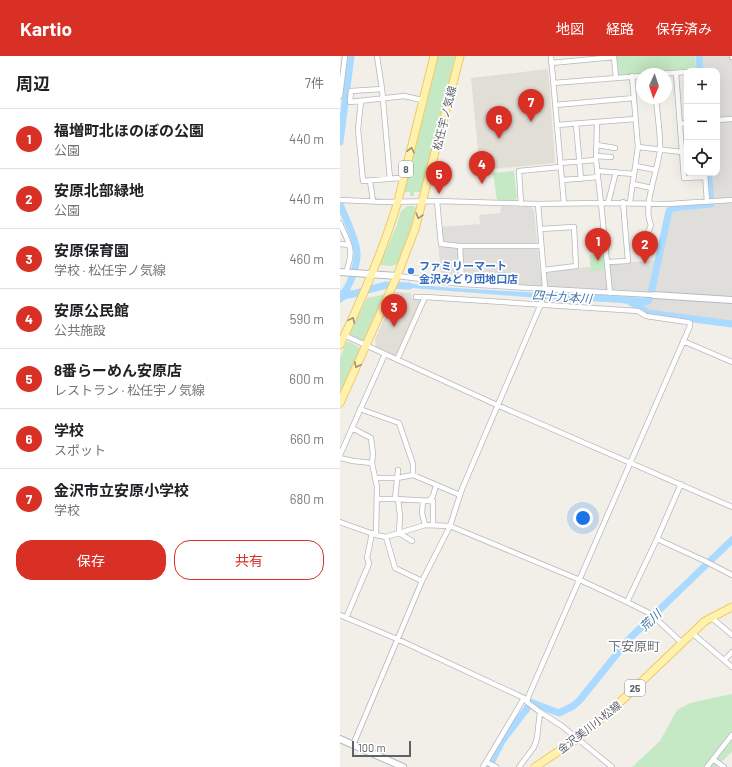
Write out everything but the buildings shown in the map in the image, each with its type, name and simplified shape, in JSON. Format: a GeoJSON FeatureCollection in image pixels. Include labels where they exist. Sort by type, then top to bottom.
{"type":"FeatureCollection","features":[{"type":"Feature","properties":{"kind":"main road","name":"8"},"geometry":{"type":"LineString","coordinates":[[340,345],[371,277],[398,202],[434,56]]}},
{"type":"Feature","properties":{"kind":"main road","name":"松任宇ノ気線"},"geometry":{"type":"LineString","coordinates":[[340,402],[396,279],[415,229],[460,56]]}},
{"type":"Feature","properties":{"kind":"main road","name":"金沢美川小松線"},"geometry":{"type":"LineString","coordinates":[[535,767],[576,739],[616,706],[705,621],[732,607]]}},
{"type":"Feature","properties":{"kind":"street"},"geometry":{"type":"LineString","coordinates":[[340,95],[342,66],[345,56]]}},
{"type":"Feature","properties":{"kind":"street"},"geometry":{"type":"LineString","coordinates":[[377,56],[382,89],[390,179]]}},
{"type":"Feature","properties":{"kind":"street"},"geometry":{"type":"LineString","coordinates":[[551,56],[564,204]]}},
{"type":"Feature","properties":{"kind":"street"},"geometry":{"type":"LineString","coordinates":[[551,63],[614,57],[616,78]]}},
{"type":"Feature","properties":{"kind":"street"},"geometry":{"type":"LineString","coordinates":[[672,73],[684,72]]}},
{"type":"Feature","properties":{"kind":"street"},"geometry":{"type":"LineString","coordinates":[[676,73],[684,178],[698,176]]}},
{"type":"Feature","properties":{"kind":"street"},"geometry":{"type":"LineString","coordinates":[[630,202],[638,147],[632,76]]}},
{"type":"Feature","properties":{"kind":"street"},"geometry":{"type":"LineString","coordinates":[[553,83],[636,76]]}},
{"type":"Feature","properties":{"kind":"street"},"geometry":{"type":"LineString","coordinates":[[382,89],[350,92],[350,102],[404,96],[422,100]]}},
{"type":"Feature","properties":{"kind":"street"},"geometry":{"type":"LineString","coordinates":[[555,105],[634,98]]}},
{"type":"Feature","properties":{"kind":"street"},"geometry":{"type":"LineString","coordinates":[[361,101],[358,129],[363,181],[404,179]]}},
{"type":"Feature","properties":{"kind":"street"},"geometry":{"type":"LineString","coordinates":[[645,240],[651,225],[648,219],[649,202],[660,150],[656,104]]}},
{"type":"Feature","properties":{"kind":"street"},"geometry":{"type":"LineString","coordinates":[[557,125],[635,119]]}},
{"type":"Feature","properties":{"kind":"street"},"geometry":{"type":"LineString","coordinates":[[720,120],[732,119]]}},
{"type":"Feature","properties":{"kind":"street"},"geometry":{"type":"LineString","coordinates":[[597,123],[596,158],[610,292]]}},
{"type":"Feature","properties":{"kind":"street"},"geometry":{"type":"LineString","coordinates":[[680,124],[684,123]]}},
{"type":"Feature","properties":{"kind":"street"},"geometry":{"type":"LineString","coordinates":[[576,124],[581,179]]}},
{"type":"Feature","properties":{"kind":"street"},"geometry":{"type":"LineString","coordinates":[[597,145],[615,148]]}},
{"type":"Feature","properties":{"kind":"street"},"geometry":{"type":"LineString","coordinates":[[638,147],[682,152]]}},
{"type":"Feature","properties":{"kind":"street"},"geometry":{"type":"LineString","coordinates":[[521,204],[519,171],[580,162],[596,158],[611,157]]}},
{"type":"Feature","properties":{"kind":"street"},"geometry":{"type":"LineString","coordinates":[[635,166],[656,170]]}},
{"type":"Feature","properties":{"kind":"street"},"geometry":{"type":"LineString","coordinates":[[598,171],[634,174]]}},
{"type":"Feature","properties":{"kind":"street"},"geometry":{"type":"LineString","coordinates":[[608,203],[616,172]]}},
{"type":"Feature","properties":{"kind":"street"},"geometry":{"type":"LineString","coordinates":[[705,176],[707,202]]}},
{"type":"Feature","properties":{"kind":"street"},"geometry":{"type":"LineString","coordinates":[[562,180],[598,177]]}},
{"type":"Feature","properties":{"kind":"street"},"geometry":{"type":"LineString","coordinates":[[370,180],[373,201]]}},
{"type":"Feature","properties":{"kind":"street"},"geometry":{"type":"LineString","coordinates":[[633,184],[652,188]]}},
{"type":"Feature","properties":{"kind":"street"},"geometry":{"type":"LineString","coordinates":[[340,200],[521,204],[649,202],[668,204],[732,200]]}},
{"type":"Feature","properties":{"kind":"street"},"geometry":{"type":"LineString","coordinates":[[437,201],[441,244],[460,246],[542,246]]}},
{"type":"Feature","properties":{"kind":"street"},"geometry":{"type":"LineString","coordinates":[[607,262],[628,261],[623,202]]}},
{"type":"Feature","properties":{"kind":"street"},"geometry":{"type":"LineString","coordinates":[[353,745],[422,581],[450,526],[460,495],[541,302],[544,290],[544,270],[538,204]]}},
{"type":"Feature","properties":{"kind":"street"},"geometry":{"type":"LineString","coordinates":[[340,223],[351,250],[350,260],[345,272],[357,273],[371,277],[544,290],[610,292],[732,300]]}},
{"type":"Feature","properties":{"kind":"street"},"geometry":{"type":"LineString","coordinates":[[540,230],[574,227],[576,266],[544,270]]}},
{"type":"Feature","properties":{"kind":"street"},"geometry":{"type":"LineString","coordinates":[[340,244],[349,245]]}},
{"type":"Feature","properties":{"kind":"street"},"geometry":{"type":"LineString","coordinates":[[460,246],[462,284]]}},
{"type":"Feature","properties":{"kind":"street"},"geometry":{"type":"LineString","coordinates":[[416,297],[541,302],[638,311],[646,316],[690,323],[529,695],[483,767]]}},
{"type":"Feature","properties":{"kind":"street"},"geometry":{"type":"LineString","coordinates":[[397,360],[425,297]]}},
{"type":"Feature","properties":{"kind":"street"},"geometry":{"type":"LineString","coordinates":[[344,335],[497,405],[732,506]]}},
{"type":"Feature","properties":{"kind":"street"},"geometry":{"type":"LineString","coordinates":[[683,341],[732,362]]}},
{"type":"Feature","properties":{"kind":"street"},"geometry":{"type":"LineString","coordinates":[[340,455],[384,354]]}},
{"type":"Feature","properties":{"kind":"street"},"geometry":{"type":"LineString","coordinates":[[360,410],[399,424],[413,464],[413,475]]}},
{"type":"Feature","properties":{"kind":"street"},"geometry":{"type":"LineString","coordinates":[[346,618],[369,563],[367,558],[374,534],[378,499],[372,463],[373,454],[371,438],[352,428]]}},
{"type":"Feature","properties":{"kind":"street"},"geometry":{"type":"LineString","coordinates":[[340,458],[353,462],[372,463]]}},
{"type":"Feature","properties":{"kind":"street"},"geometry":{"type":"LineString","coordinates":[[398,470],[397,499],[400,516],[398,532]]}},
{"type":"Feature","properties":{"kind":"street"},"geometry":{"type":"LineString","coordinates":[[375,478],[397,478],[413,475],[460,495]]}},
{"type":"Feature","properties":{"kind":"street"},"geometry":{"type":"LineString","coordinates":[[628,602],[681,484]]}},
{"type":"Feature","properties":{"kind":"street"},"geometry":{"type":"LineString","coordinates":[[429,501],[433,496],[436,485]]}},
{"type":"Feature","properties":{"kind":"street"},"geometry":{"type":"LineString","coordinates":[[378,499],[433,501],[433,524]]}},
{"type":"Feature","properties":{"kind":"street"},"geometry":{"type":"LineString","coordinates":[[423,500],[422,513],[425,525]]}},
{"type":"Feature","properties":{"kind":"street"},"geometry":{"type":"LineString","coordinates":[[340,522],[386,537],[398,532],[425,525],[433,524],[450,526],[580,580],[628,602],[652,615],[682,643]]}},
{"type":"Feature","properties":{"kind":"street"},"geometry":{"type":"LineString","coordinates":[[398,532],[412,541]]}},
{"type":"Feature","properties":{"kind":"street"},"geometry":{"type":"LineString","coordinates":[[386,537],[395,568],[422,581]]}},
{"type":"Feature","properties":{"kind":"street"},"geometry":{"type":"LineString","coordinates":[[657,539],[712,564],[732,575]]}},
{"type":"Feature","properties":{"kind":"street"},"geometry":{"type":"LineString","coordinates":[[340,615],[397,639],[525,700],[612,767]]}},
{"type":"Feature","properties":{"kind":"street"},"geometry":{"type":"LineString","coordinates":[[712,618],[732,635]]}},
{"type":"Feature","properties":{"kind":"street"},"geometry":{"type":"LineString","coordinates":[[692,633],[732,667]]}},
{"type":"Feature","properties":{"kind":"street"},"geometry":{"type":"LineString","coordinates":[[724,660],[732,652]]}},
{"type":"Feature","properties":{"kind":"street"},"geometry":{"type":"LineString","coordinates":[[519,767],[534,747],[537,738],[540,712]]}},
{"type":"Feature","properties":{"kind":"street"},"geometry":{"type":"LineString","coordinates":[[707,767],[732,735]]}},
{"type":"Feature","properties":{"kind":"street"},"geometry":{"type":"LineString","coordinates":[[340,739],[403,767]]}},
{"type":"Feature","properties":{"kind":"street"},"geometry":{"type":"LineString","coordinates":[[713,759],[724,767]]}},
{"type":"Feature","properties":{"kind":"street"},"geometry":{"type":"LineString","coordinates":[[486,762],[496,767]]}},
{"type":"Feature","properties":{"kind":"shaded area"},"geometry":{"type":"Polygon","coordinates":[[[697,56],[732,56],[732,321],[649,312],[615,291],[441,279],[437,227],[480,224],[479,215],[500,213],[501,206],[531,207],[534,211],[540,271],[590,267],[591,271],[608,269],[609,264],[656,260],[669,209],[673,206],[706,203],[704,176],[720,176],[720,68],[698,68],[697,56]]]}},
{"type":"Feature","properties":{"kind":"shaded area"},"geometry":{"type":"Polygon","coordinates":[[[548,69],[555,163],[480,170],[471,78],[548,69]]]}},
{"type":"Feature","properties":{"kind":"shaded area"},"geometry":{"type":"Polygon","coordinates":[[[397,292],[411,293],[412,299],[422,299],[398,356],[395,357],[376,348],[375,339],[397,292]]]}},
{"type":"Feature","properties":{"kind":"green space"},"geometry":{"type":"Polygon","coordinates":[[[438,56],[455,56],[431,157],[421,190],[420,192],[414,192],[414,196],[410,196],[410,192],[404,192],[438,56]]]}},
{"type":"Feature","properties":{"kind":"green space"},"geometry":{"type":"Polygon","coordinates":[[[616,56],[695,56],[696,68],[672,70],[672,68],[636,68],[636,73],[618,74],[616,56]]]}},
{"type":"Feature","properties":{"kind":"green space"},"geometry":{"type":"Polygon","coordinates":[[[514,171],[517,198],[514,201],[497,200],[493,173],[514,171]]]}},
{"type":"Feature","properties":{"kind":"green space"},"geometry":{"type":"Polygon","coordinates":[[[407,206],[414,206],[417,209],[415,220],[397,264],[392,266],[381,265],[380,264],[396,227],[401,211],[407,206]]]}},
{"type":"Feature","properties":{"kind":"green space"},"geometry":{"type":"Polygon","coordinates":[[[604,253],[605,270],[591,271],[589,255],[604,253]]]}},
{"type":"Feature","properties":{"kind":"green space"},"geometry":{"type":"Polygon","coordinates":[[[386,294],[365,339],[363,341],[351,335],[350,333],[367,298],[386,294]]]}},
{"type":"Feature","properties":{"kind":"green space"},"geometry":{"type":"Polygon","coordinates":[[[347,342],[350,342],[362,349],[340,395],[340,357],[347,342]]]}},
{"type":"Feature","properties":{"kind":"green space"},"geometry":{"type":"Polygon","coordinates":[[[732,694],[732,752],[716,767],[632,767],[660,741],[677,710],[690,703],[732,694]]]}},
{"type":"Feature","properties":{"kind":"water"},"geometry":{"type":"Polygon","coordinates":[[[354,278],[350,291],[357,290],[358,292],[340,303],[340,291],[350,281],[349,279],[354,278]]]}},
{"type":"Feature","properties":{"kind":"water"},"geometry":{"type":"Polygon","coordinates":[[[404,283],[440,287],[541,293],[539,298],[399,287],[404,283]]]}},
{"type":"Feature","properties":{"kind":"waterway"},"geometry":{"type":"LineString","coordinates":[[340,142],[351,56]]}},
{"type":"Feature","properties":{"kind":"waterway","name":"四十九本川"},"geometry":{"type":"LineString","coordinates":[[699,56],[700,68]]}},
{"type":"Feature","properties":{"kind":"waterway","name":"四十九本川"},"geometry":{"type":"LineString","coordinates":[[708,176],[711,199]]}},
{"type":"Feature","properties":{"kind":"waterway"},"geometry":{"type":"LineString","coordinates":[[340,204],[357,252],[356,263],[352,276],[347,289],[340,298]]}},
{"type":"Feature","properties":{"kind":"waterway","name":"四十九本川"},"geometry":{"type":"LineString","coordinates":[[538,295],[645,302],[649,300],[669,211],[672,208],[711,204]]}},
{"type":"Feature","properties":{"kind":"waterway","name":"四十九本川"},"geometry":{"type":"LineString","coordinates":[[349,295],[386,285],[409,286]]}},
{"type":"Feature","properties":{"kind":"waterway"},"geometry":{"type":"LineString","coordinates":[[629,301],[648,313],[732,324]]}},
{"type":"Feature","properties":{"kind":"waterway","name":"荒川"},"geometry":{"type":"LineString","coordinates":[[530,702],[559,713],[573,706],[579,701],[629,639],[732,540]]}},
{"type":"Feature","properties":{"kind":"waterway","name":"荒川"},"geometry":{"type":"LineString","coordinates":[[489,767],[502,741],[528,707]]}},
{"type":"Feature","properties":{"kind":"place","name":"金沢市立安原小学校"},"geometry":{"type":"Point","coordinates":[531,122]}},
{"type":"Feature","properties":{"kind":"place","name":"学校"},"geometry":{"type":"Point","coordinates":[499,139]}},
{"type":"Feature","properties":{"kind":"place","name":"安原公民館"},"geometry":{"type":"Point","coordinates":[482,184]}},
{"type":"Feature","properties":{"kind":"place","name":"8番らーめん安原店"},"geometry":{"type":"Point","coordinates":[439,194]}},
{"type":"Feature","properties":{"kind":"place","name":"福増町北ほのぼの公園"},"geometry":{"type":"Point","coordinates":[598,261]}},
{"type":"Feature","properties":{"kind":"place","name":"安原北部緑地"},"geometry":{"type":"Point","coordinates":[645,264]}},
{"type":"Feature","properties":{"kind":"place","name":"ファミリーマート 金沢みどり団地口店"},"geometry":{"type":"Point","coordinates":[411,271]}},
{"type":"Feature","properties":{"kind":"place","name":"安原保育園"},"geometry":{"type":"Point","coordinates":[394,327]}},
{"type":"Feature","properties":{"kind":"district","name":"下安原町"},"geometry":{"type":"Point","coordinates":[634,646]}}]}
